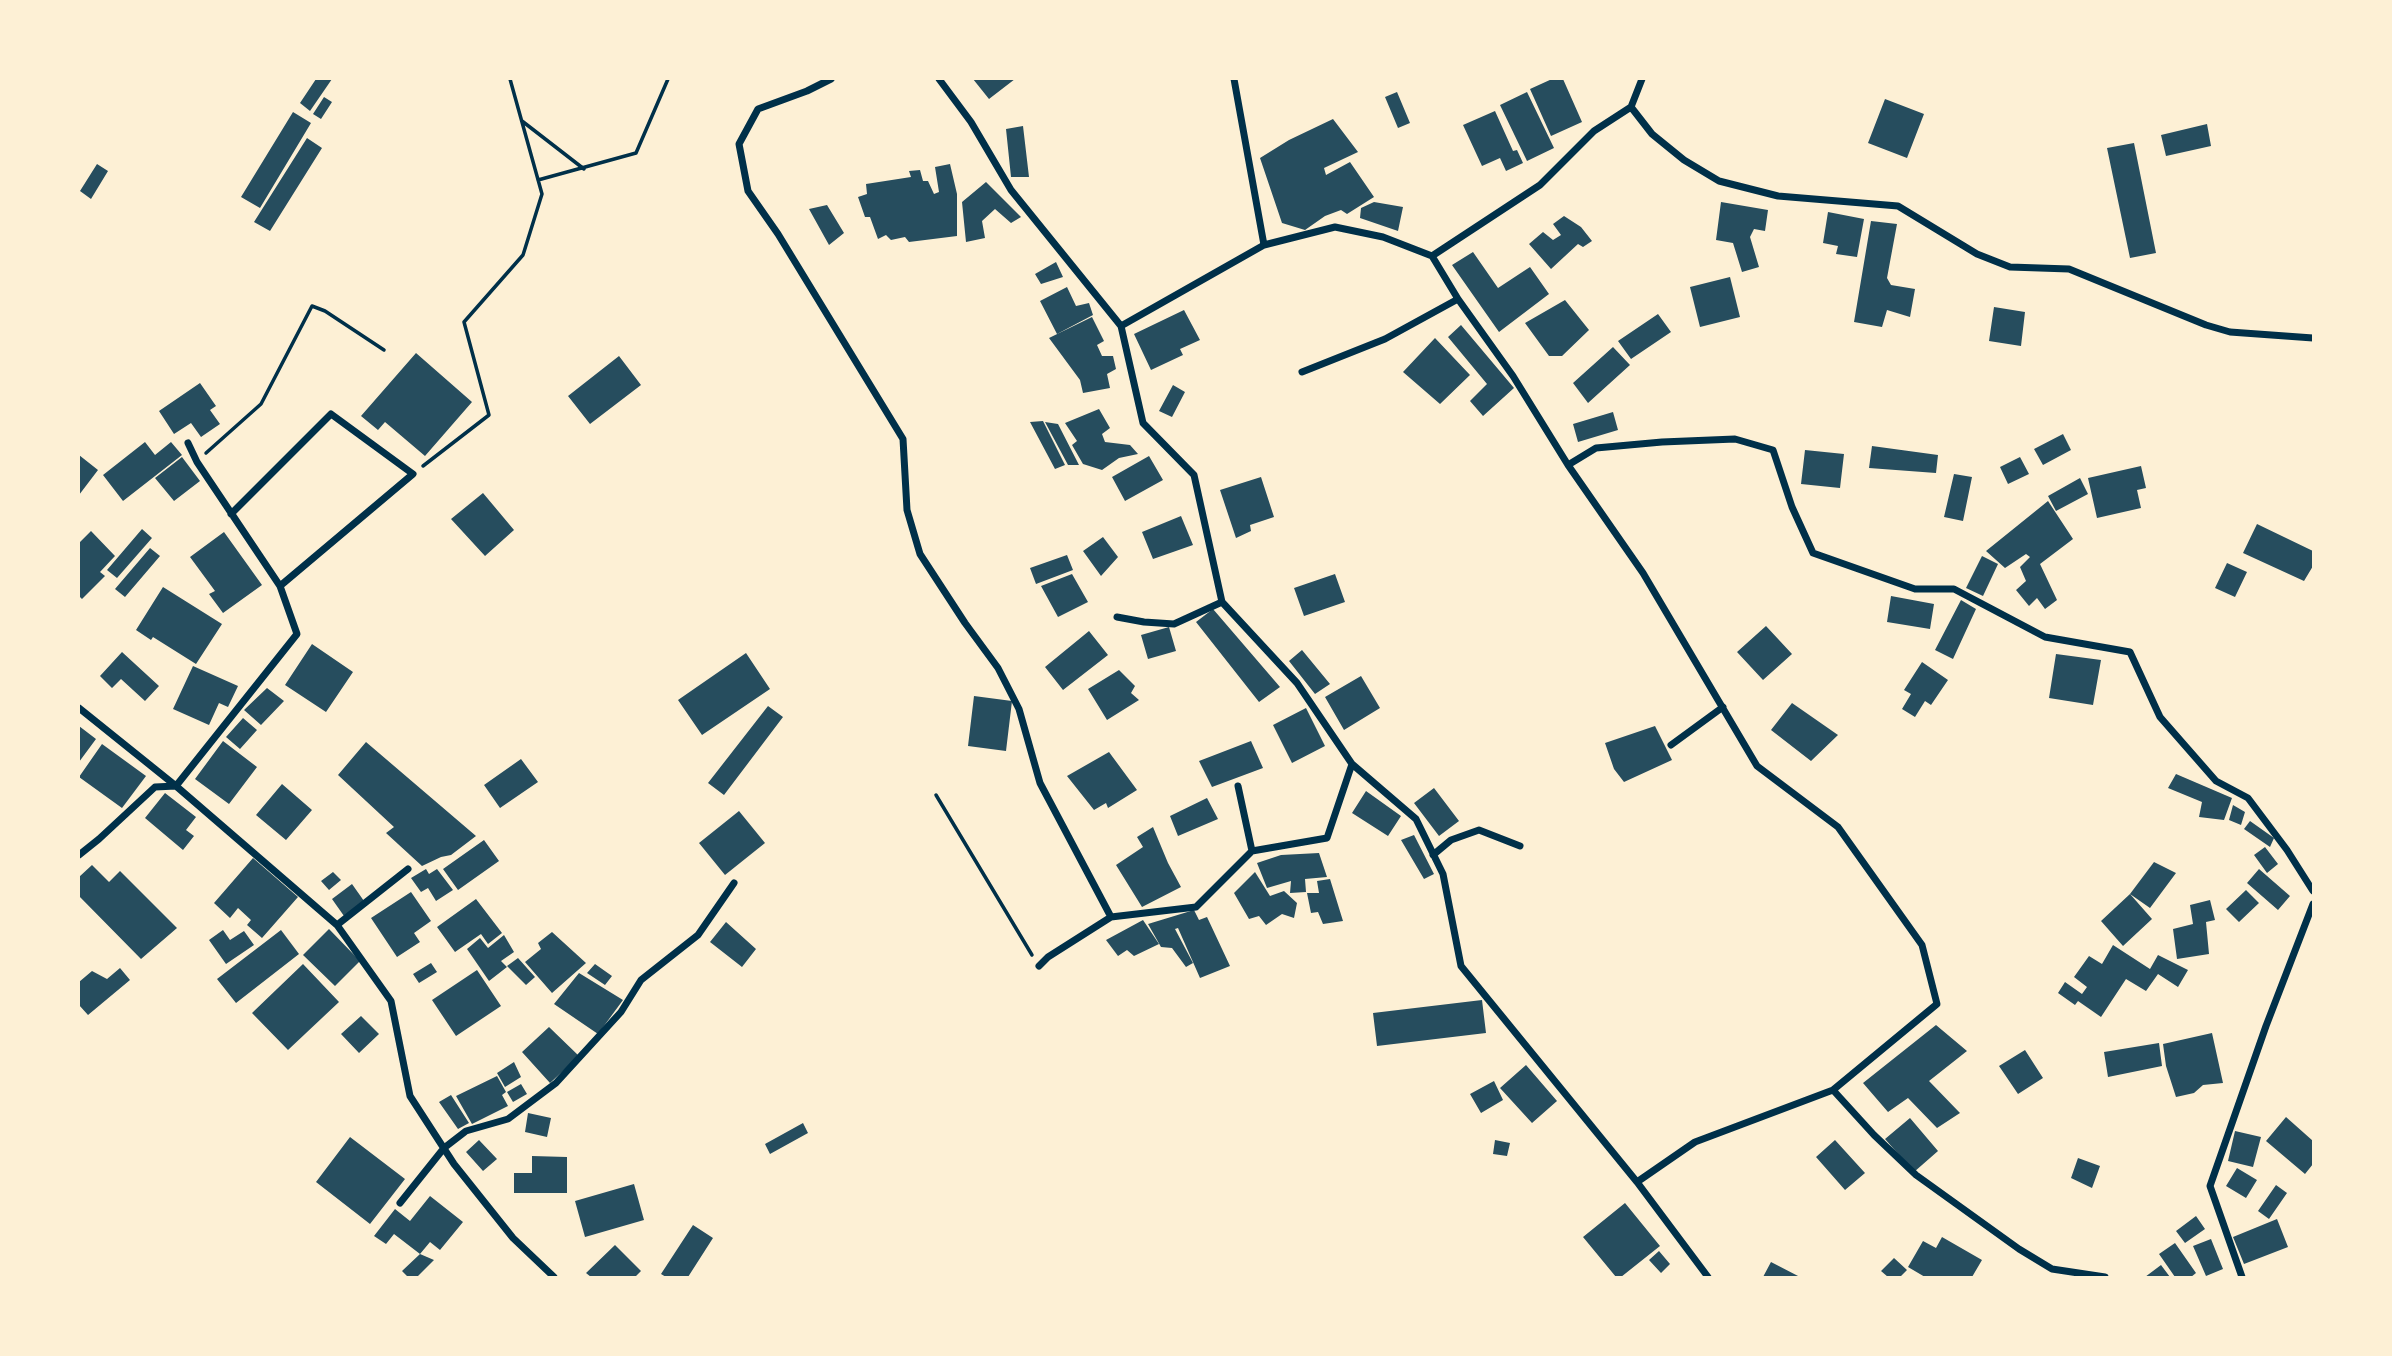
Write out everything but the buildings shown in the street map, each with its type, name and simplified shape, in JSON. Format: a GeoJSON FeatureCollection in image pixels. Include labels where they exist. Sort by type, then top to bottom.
{"type":"FeatureCollection","features":[{"type":"Feature","properties":{"kind":"street"},"geometry":{"type":"LineString","coordinates":[[831,79],[758,109],[739,144],[748,191],[778,234],[903,439],[907,510],[920,554],[998,668],[1019,709],[1040,783],[1111,917]]}},
{"type":"Feature","properties":{"kind":"street"},"geometry":{"type":"LineString","coordinates":[[939,79],[971,122],[1011,190],[1122,326],[1143,423],[1194,475],[1222,603],[1297,683],[1352,764],[1416,819],[1443,874],[1461,966],[1637,1182],[1708,1277]]}},
{"type":"Feature","properties":{"kind":"street"},"geometry":{"type":"LineString","coordinates":[[1234,79],[1264,245]]}},
{"type":"Feature","properties":{"kind":"street"},"geometry":{"type":"LineString","coordinates":[[1432,256],[1540,185],[1594,131],[1631,107],[1642,79]]}},
{"type":"Feature","properties":{"kind":"street"},"geometry":{"type":"LineString","coordinates":[[1631,107],[1652,134],[1684,160],[1719,181],[1778,196],[1898,206],[1977,254],[2010,267],[2069,269],[2206,325],[2231,332],[2313,338]]}},
{"type":"Feature","properties":{"kind":"street"},"geometry":{"type":"LineString","coordinates":[[1122,326],[1264,245],[1335,227],[1383,237],[1432,256],[1458,299],[1513,376],[1568,465],[1643,573],[1757,766],[1838,827],[1922,945],[1937,1004],[1833,1090],[1695,1142],[1637,1182]]}},
{"type":"Feature","properties":{"kind":"street"},"geometry":{"type":"LineString","coordinates":[[1302,372],[1385,339],[1458,299]]}},
{"type":"Feature","properties":{"kind":"street"},"geometry":{"type":"LineString","coordinates":[[231,514],[331,414],[413,474],[280,586]]}},
{"type":"Feature","properties":{"kind":"street"},"geometry":{"type":"LineString","coordinates":[[1568,465],[1596,448],[1662,442],[1735,439],[1773,450],[1792,507],[1813,553],[1915,589],[1954,589],[2045,637],[2130,652],[2160,717],[2216,781],[2248,798],[2287,850],[2313,891]]}},
{"type":"Feature","properties":{"kind":"street"},"geometry":{"type":"LineString","coordinates":[[79,855],[155,787],[176,786],[297,634],[280,586],[231,514],[188,443]]}},
{"type":"Feature","properties":{"kind":"street"},"geometry":{"type":"LineString","coordinates":[[1116,617],[1174,624],[1222,603]]}},
{"type":"Feature","properties":{"kind":"street"},"geometry":{"type":"LineString","coordinates":[[1671,745],[1723,707]]}},
{"type":"Feature","properties":{"kind":"street"},"geometry":{"type":"LineString","coordinates":[[79,708],[176,786],[337,925],[391,1001],[410,1096],[454,1164],[513,1238],[554,1277]]}},
{"type":"Feature","properties":{"kind":"street"},"geometry":{"type":"LineString","coordinates":[[1039,965],[1111,917],[1196,907],[1252,851],[1326,838],[1352,764]]}},
{"type":"Feature","properties":{"kind":"street"},"geometry":{"type":"LineString","coordinates":[[1238,786],[1252,851]]}},
{"type":"Feature","properties":{"kind":"street"},"geometry":{"type":"LineString","coordinates":[[1433,855],[1451,840],[1479,830],[1520,846]]}},
{"type":"Feature","properties":{"kind":"street"},"geometry":{"type":"LineString","coordinates":[[337,925],[408,869]]}},
{"type":"Feature","properties":{"kind":"street"},"geometry":{"type":"LineString","coordinates":[[400,1203],[444,1148],[466,1131],[508,1119],[556,1083],[621,1012],[641,980],[698,935],[734,883]]}},
{"type":"Feature","properties":{"kind":"street"},"geometry":{"type":"LineString","coordinates":[[2242,1277],[2210,1186],[2266,1026],[2313,904]]}},
{"type":"Feature","properties":{"kind":"street"},"geometry":{"type":"LineString","coordinates":[[1833,1090],[1874,1135],[1916,1175],[2019,1249],[2052,1269],[2105,1277]]}},
{"type":"Feature","properties":{"kind":"path"},"geometry":{"type":"LineString","coordinates":[[413,474],[489,415],[464,322],[523,255],[542,194],[511,79]]}},
{"type":"Feature","properties":{"kind":"path"},"geometry":{"type":"LineString","coordinates":[[538,180],[636,153],[667,79]]}},
{"type":"Feature","properties":{"kind":"path"},"geometry":{"type":"LineString","coordinates":[[522,120],[584,169]]}},
{"type":"Feature","properties":{"kind":"path"},"geometry":{"type":"LineString","coordinates":[[197,461],[261,404],[312,306],[325,311],[384,350]]}},
{"type":"Feature","properties":{"kind":"path"},"geometry":{"type":"LineString","coordinates":[[936,795],[1039,965]]}}]}
